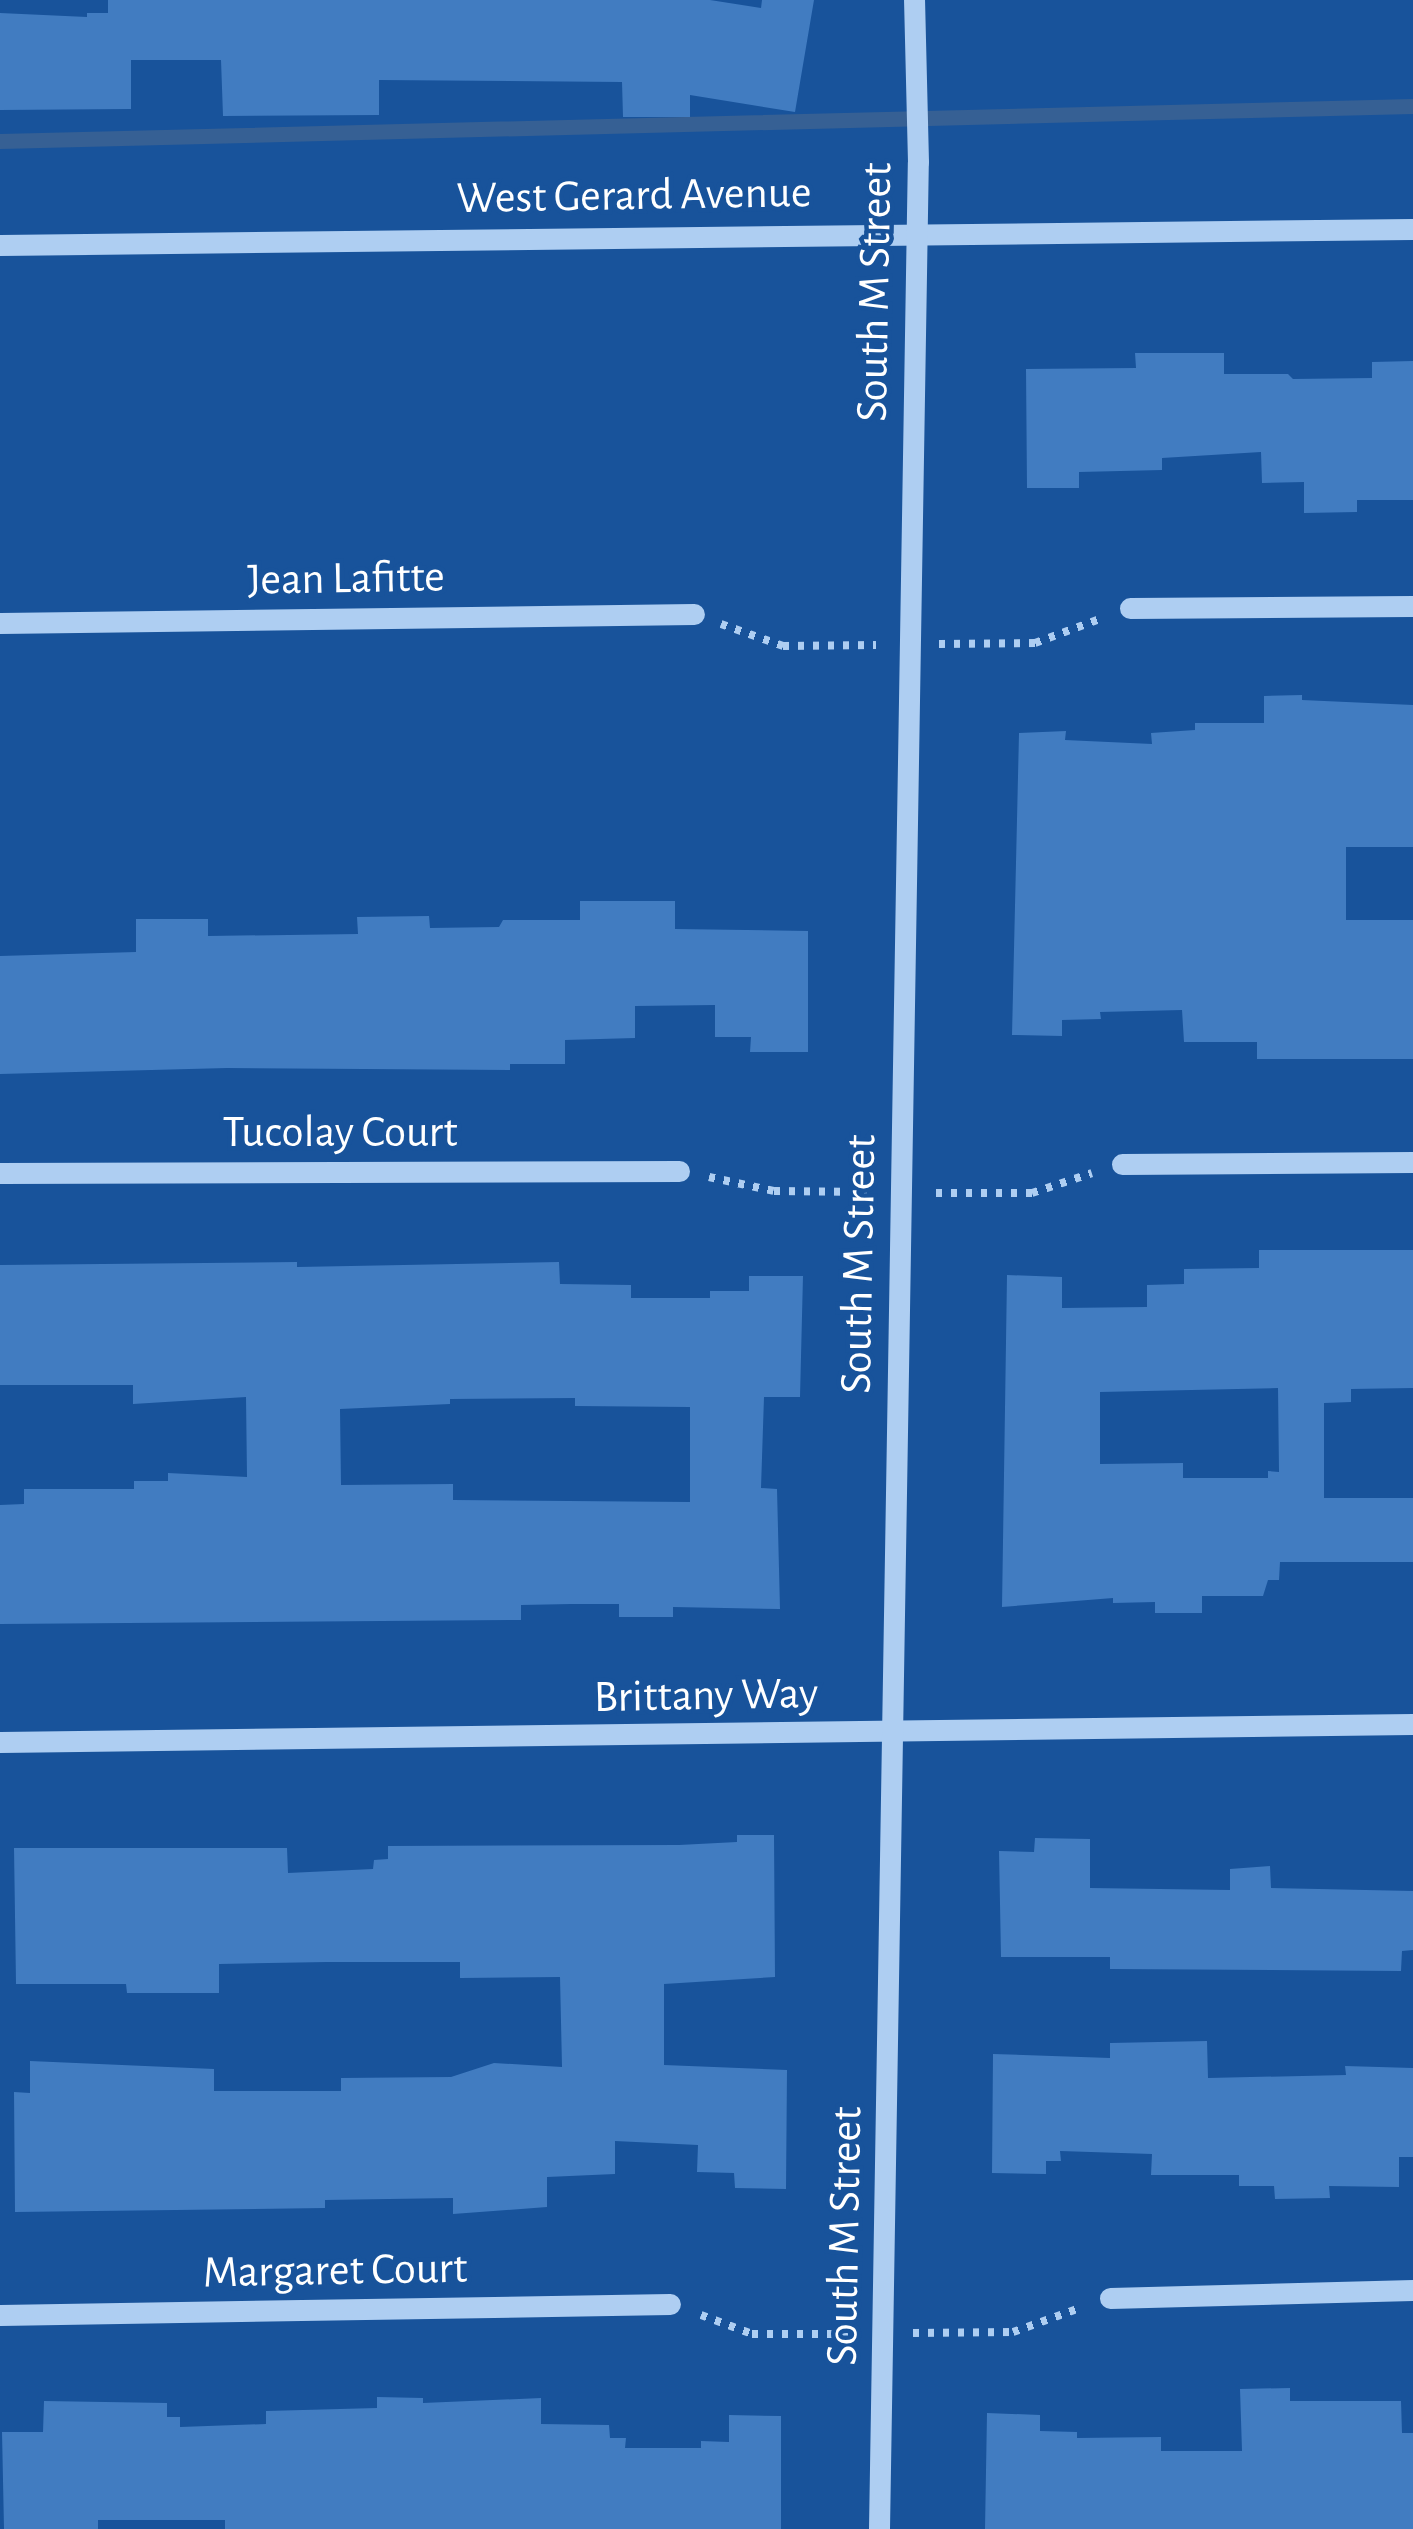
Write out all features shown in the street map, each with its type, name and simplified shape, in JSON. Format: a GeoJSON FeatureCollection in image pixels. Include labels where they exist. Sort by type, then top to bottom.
{"type":"FeatureCollection","features":[{"type":"Feature","properties":{"kind":"street","name":"South M Street"},"geometry":{"type":"LineString","coordinates":[[879,2529],[914,0]]}},
{"type":"Feature","properties":{"kind":"street","name":"West Gerard Avenue"},"geometry":{"type":"LineString","coordinates":[[0,245],[914,231],[1413,229]]}},
{"type":"Feature","properties":{"kind":"street"},"geometry":{"type":"LineString","coordinates":[[1130,608],[1413,606]]}},
{"type":"Feature","properties":{"kind":"street","name":"Jean Lafitte"},"geometry":{"type":"LineString","coordinates":[[0,623],[694,614]]}},
{"type":"Feature","properties":{"kind":"street"},"geometry":{"type":"LineString","coordinates":[[1122,1164],[1413,1162]]}},
{"type":"Feature","properties":{"kind":"street","name":"Tucolay Court"},"geometry":{"type":"LineString","coordinates":[[0,1173],[679,1171]]}},
{"type":"Feature","properties":{"kind":"street","name":"Brittany Way"},"geometry":{"type":"LineString","coordinates":[[0,1742],[1413,1724]]}},
{"type":"Feature","properties":{"kind":"street"},"geometry":{"type":"LineString","coordinates":[[1110,2298],[1413,2290]]}},
{"type":"Feature","properties":{"kind":"street","name":"Margaret Court"},"geometry":{"type":"LineString","coordinates":[[0,2315],[670,2305]]}},
{"type":"Feature","properties":{"kind":"building"},"geometry":{"type":"Polygon","coordinates":[[[108,0],[710,0],[761,8],[762,0],[814,0],[795,112],[690,95],[690,117],[623,117],[622,82],[379,80],[379,115],[223,116],[221,60],[131,60],[131,109],[0,110],[0,13],[87,17],[87,13],[108,13],[108,0]]]}},
{"type":"Feature","properties":{"kind":"building"},"geometry":{"type":"Polygon","coordinates":[[[1135,353],[1224,353],[1224,374],[1288,374],[1293,379],[1372,378],[1372,362],[1413,361],[1413,500],[1357,500],[1357,512],[1304,513],[1304,482],[1262,483],[1261,452],[1162,458],[1162,470],[1079,472],[1079,488],[1027,488],[1026,369],[1136,368],[1135,353]]]}},
{"type":"Feature","properties":{"kind":"building"},"geometry":{"type":"Polygon","coordinates":[[[1302,695],[1302,700],[1413,705],[1413,847],[1346,847],[1346,920],[1413,920],[1413,1059],[1257,1059],[1257,1042],[1184,1042],[1182,1010],[1100,1012],[1101,1019],[1062,1020],[1062,1036],[1012,1035],[1019,733],[1066,731],[1065,740],[1152,744],[1151,733],[1195,730],[1195,723],[1264,723],[1264,696],[1302,695]]]}},
{"type":"Feature","properties":{"kind":"building"},"geometry":{"type":"Polygon","coordinates":[[[580,901],[675,901],[675,929],[808,931],[808,1052],[750,1052],[751,1037],[715,1037],[715,1005],[635,1006],[635,1038],[565,1040],[565,1064],[510,1064],[510,1070],[227,1068],[0,1074],[0,956],[136,952],[136,919],[208,919],[208,936],[358,934],[357,917],[429,916],[430,928],[499,927],[503,920],[580,920],[580,901]]]}},
{"type":"Feature","properties":{"kind":"building"},"geometry":{"type":"Polygon","coordinates":[[[1259,1250],[1413,1250],[1413,1388],[1351,1389],[1351,1402],[1324,1403],[1324,1498],[1413,1498],[1413,1562],[1280,1562],[1279,1580],[1268,1580],[1263,1596],[1202,1596],[1202,1613],[1155,1613],[1155,1602],[1113,1603],[1113,1598],[1002,1607],[1007,1275],[1062,1277],[1062,1308],[1147,1307],[1147,1285],[1184,1284],[1184,1269],[1259,1268],[1259,1250]],[[1278,1388],[1100,1392],[1100,1464],[1183,1463],[1183,1478],[1268,1478],[1268,1471],[1279,1472],[1278,1388]]]}},
{"type":"Feature","properties":{"kind":"building"},"geometry":{"type":"Polygon","coordinates":[[[559,1262],[560,1284],[631,1285],[631,1298],[710,1298],[710,1291],[749,1291],[749,1276],[803,1276],[800,1397],[764,1397],[761,1488],[777,1489],[780,1609],[673,1607],[673,1617],[619,1617],[619,1604],[571,1604],[521,1605],[521,1620],[0,1624],[0,1505],[24,1504],[24,1489],[134,1489],[134,1481],[168,1481],[168,1473],[247,1477],[246,1397],[133,1404],[133,1385],[0,1385],[0,1265],[559,1262]],[[575,1398],[450,1399],[450,1404],[340,1409],[341,1485],[453,1484],[453,1500],[690,1502],[690,1407],[575,1406],[575,1398]]]}},
{"type":"Feature","properties":{"kind":"building"},"geometry":{"type":"Polygon","coordinates":[[[737,1835],[774,1835],[775,1977],[664,1984],[664,2065],[787,2070],[786,2189],[735,2188],[734,2173],[697,2172],[698,2145],[615,2141],[615,2174],[547,2177],[547,2207],[453,2214],[453,2198],[325,2200],[325,2208],[15,2212],[14,2092],[30,2093],[30,2061],[214,2069],[214,2091],[341,2091],[341,2078],[451,2077],[494,2063],[562,2067],[560,1977],[460,1978],[460,1962],[327,1962],[219,1964],[219,1993],[127,1993],[126,1984],[16,1984],[14,1848],[287,1848],[288,1873],[373,1869],[374,1860],[388,1859],[388,1846],[679,1845],[737,1842],[737,1835]]]}},
{"type":"Feature","properties":{"kind":"building"},"geometry":{"type":"Polygon","coordinates":[[[1035,1838],[1090,1839],[1090,1888],[1230,1890],[1230,1869],[1270,1866],[1271,1888],[1413,1891],[1413,1950],[1402,1951],[1401,1971],[1110,1969],[1110,1957],[1001,1957],[999,1851],[1034,1852],[1035,1838]]]}},
{"type":"Feature","properties":{"kind":"building"},"geometry":{"type":"Polygon","coordinates":[[[1207,2041],[1208,2078],[1346,2075],[1345,2066],[1413,2068],[1413,2157],[1399,2157],[1399,2187],[1329,2186],[1330,2198],[1275,2199],[1274,2186],[1239,2186],[1239,2175],[1151,2175],[1152,2154],[1060,2151],[1061,2161],[1046,2161],[1046,2174],[992,2173],[993,2054],[1110,2058],[1110,2043],[1207,2041]]]}},
{"type":"Feature","properties":{"kind":"building"},"geometry":{"type":"Polygon","coordinates":[[[1290,2388],[1290,2401],[1401,2401],[1402,2433],[1413,2433],[1413,2529],[985,2529],[987,2413],[1040,2415],[1040,2431],[1077,2432],[1077,2438],[1161,2437],[1161,2451],[1242,2451],[1240,2389],[1290,2388]]]}},
{"type":"Feature","properties":{"kind":"building"},"geometry":{"type":"Polygon","coordinates":[[[377,2397],[423,2398],[423,2403],[541,2398],[541,2424],[609,2425],[610,2438],[626,2438],[625,2448],[701,2448],[701,2441],[729,2442],[729,2415],[781,2416],[781,2529],[225,2529],[225,2520],[98,2520],[98,2529],[4,2529],[2,2432],[43,2432],[44,2401],[167,2403],[167,2417],[180,2417],[180,2427],[266,2424],[266,2411],[377,2408],[377,2397]]]}},
{"type":"Feature","properties":{"kind":"waterway"},"geometry":{"type":"LineString","coordinates":[[0,141],[1413,106]]}}]}
